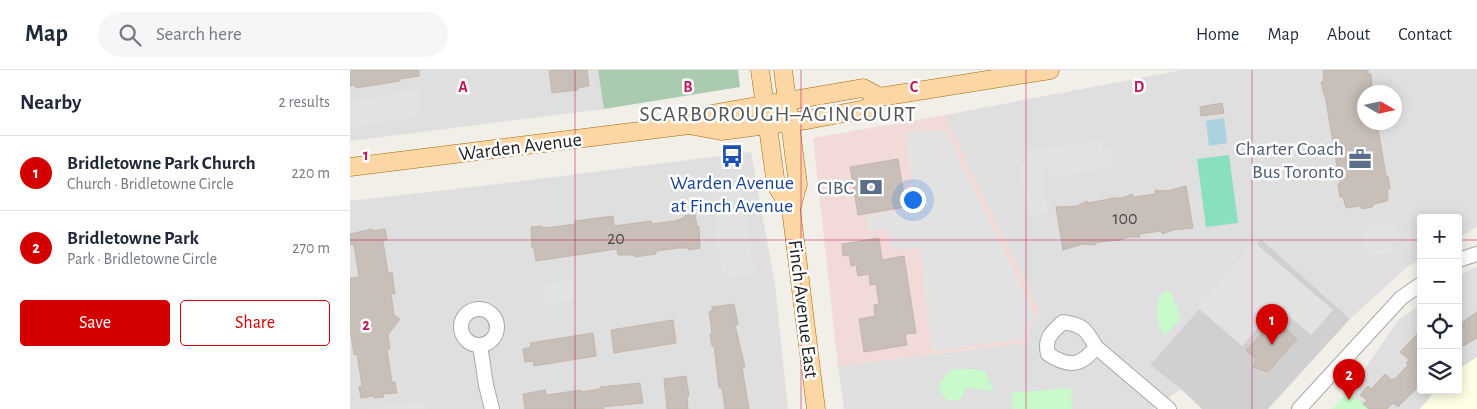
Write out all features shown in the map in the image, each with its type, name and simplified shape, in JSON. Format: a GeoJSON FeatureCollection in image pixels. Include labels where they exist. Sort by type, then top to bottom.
{"type":"FeatureCollection","features":[{"type":"Feature","properties":{"kind":"main road","name":"Finch Avenue East"},"geometry":{"type":"LineString","coordinates":[[760,70],[776,185],[791,209]]}},
{"type":"Feature","properties":{"kind":"main road","name":"Finch Avenue East"},"geometry":{"type":"LineString","coordinates":[[783,70],[798,184],[791,209],[816,409]]}},
{"type":"Feature","properties":{"kind":"main road","name":"Warden Avenue"},"geometry":{"type":"LineString","coordinates":[[350,167],[689,125],[721,131],[807,120],[866,109],[880,97],[1050,70]]}},
{"type":"Feature","properties":{"kind":"main road","name":"Warden Avenue"},"geometry":{"type":"LineString","coordinates":[[689,125],[712,114],[863,88],[880,97]]}},
{"type":"Feature","properties":{"kind":"street"},"geometry":{"type":"LineString","coordinates":[[1461,259],[1477,254]]}},
{"type":"Feature","properties":{"kind":"street"},"geometry":{"type":"LineString","coordinates":[[1299,409],[1402,298],[1417,287]]}},
{"type":"Feature","properties":{"kind":"street"},"geometry":{"type":"LineString","coordinates":[[480,345],[492,409]]}},
{"type":"Feature","properties":{"kind":"street"},"geometry":{"type":"LineString","coordinates":[[1096,347],[1170,409]]}},
{"type":"Feature","properties":{"kind":"shaded area"},"geometry":{"type":"Polygon","coordinates":[[[350,70],[598,70],[604,109],[350,141],[350,70]]]}},
{"type":"Feature","properties":{"kind":"shaded area"},"geometry":{"type":"Polygon","coordinates":[[[598,70],[738,70],[740,87],[604,109],[598,70]]]}},
{"type":"Feature","properties":{"kind":"shaded area"},"geometry":{"type":"Polygon","coordinates":[[[1182,70],[1477,70],[1477,227],[1462,236],[1462,214],[1417,214],[1417,261],[1407,267],[1350,319],[1261,239],[1150,365],[1181,389],[1152,409],[844,409],[838,366],[1026,343],[1029,330],[1039,312],[945,115],[1182,70]]]}},
{"type":"Feature","properties":{"kind":"shaded area"},"geometry":{"type":"Polygon","coordinates":[[[418,89],[422,116],[350,128],[350,101],[418,89]]]}},
{"type":"Feature","properties":{"kind":"shaded area"},"geometry":{"type":"Polygon","coordinates":[[[945,115],[1039,312],[1029,330],[1026,343],[838,366],[813,138],[945,115]]]}},
{"type":"Feature","properties":{"kind":"shaded area"},"geometry":{"type":"Polygon","coordinates":[[[945,130],[1035,316],[1024,332],[1024,339],[932,351],[920,247],[891,250],[889,229],[869,231],[867,215],[915,208],[906,132],[945,130]]]}},
{"type":"Feature","properties":{"kind":"shaded area"},"geometry":{"type":"Polygon","coordinates":[[[1102,140],[1103,149],[1112,147],[1114,168],[1050,177],[1049,168],[1043,172],[1048,212],[1028,216],[1019,164],[1028,163],[1025,151],[1102,140]]]}},
{"type":"Feature","properties":{"kind":"shaded area"},"geometry":{"type":"Polygon","coordinates":[[[751,152],[775,285],[788,409],[350,409],[350,201],[751,152]]]}},
{"type":"Feature","properties":{"kind":"shaded area"},"geometry":{"type":"Polygon","coordinates":[[[739,177],[755,274],[722,278],[710,181],[739,177]]]}},
{"type":"Feature","properties":{"kind":"shaded area"},"geometry":{"type":"Polygon","coordinates":[[[1396,221],[1399,242],[1393,243],[1395,252],[1367,257],[1362,226],[1396,221]]]}},
{"type":"Feature","properties":{"kind":"shaded area"},"geometry":{"type":"Polygon","coordinates":[[[1261,239],[1350,319],[1268,409],[1202,409],[1181,389],[1150,365],[1261,239]]]}},
{"type":"Feature","properties":{"kind":"shaded area"},"geometry":{"type":"Polygon","coordinates":[[[1253,241],[1333,310],[1311,335],[1277,306],[1242,346],[1197,307],[1253,241]]]}},
{"type":"Feature","properties":{"kind":"shaded area"},"geometry":{"type":"Polygon","coordinates":[[[1477,267],[1477,357],[1462,367],[1462,274],[1477,267]]]}},
{"type":"Feature","properties":{"kind":"shaded area"},"geometry":{"type":"Polygon","coordinates":[[[575,280],[578,300],[544,305],[541,285],[575,280]]]}},
{"type":"Feature","properties":{"kind":"shaded area"},"geometry":{"type":"Polygon","coordinates":[[[1417,307],[1417,394],[1433,394],[1420,409],[1368,409],[1349,392],[1399,319],[1417,307]]]}},
{"type":"Feature","properties":{"kind":"shaded area"},"geometry":{"type":"Polygon","coordinates":[[[1477,357],[1477,409],[1420,409],[1433,394],[1462,394],[1462,367],[1477,357]]]}},
{"type":"Feature","properties":{"kind":"shaded area"},"geometry":{"type":"Polygon","coordinates":[[[429,401],[430,409],[364,409],[429,401]]]}},
{"type":"Feature","properties":{"kind":"green space"},"geometry":{"type":"Polygon","coordinates":[[[1229,155],[1238,223],[1206,227],[1197,159],[1229,155]]]}},
{"type":"Feature","properties":{"kind":"green space"},"geometry":{"type":"Polygon","coordinates":[[[1167,290],[1170,292],[1181,318],[1164,336],[1159,325],[1157,306],[1162,294],[1167,290]]]}},
{"type":"Feature","properties":{"kind":"green space"},"geometry":{"type":"Polygon","coordinates":[[[952,369],[985,371],[994,392],[967,387],[960,400],[949,401],[939,389],[941,381],[952,369]]]}},
{"type":"Feature","properties":{"kind":"green space"},"geometry":{"type":"Polygon","coordinates":[[[1071,388],[1072,409],[1013,409],[1012,393],[1071,388]]]}},
{"type":"Feature","properties":{"kind":"green space"},"geometry":{"type":"Polygon","coordinates":[[[1349,392],[1368,409],[1332,409],[1349,392]]]}},
{"type":"Feature","properties":{"kind":"water"},"geometry":{"type":"Polygon","coordinates":[[[1224,118],[1227,143],[1209,146],[1206,121],[1224,118]]]}},
{"type":"Feature","properties":{"kind":"building"},"geometry":{"type":"Polygon","coordinates":[[[350,70],[419,70],[419,76],[356,88],[355,85],[350,86],[350,70]]]}},
{"type":"Feature","properties":{"kind":"building"},"geometry":{"type":"Polygon","coordinates":[[[549,70],[587,70],[589,86],[578,88],[578,90],[552,93],[549,70]]]}},
{"type":"Feature","properties":{"kind":"building"},"geometry":{"type":"Polygon","coordinates":[[[1323,70],[1368,70],[1368,74],[1371,74],[1372,85],[1357,85],[1357,130],[1378,130],[1390,189],[1387,189],[1387,201],[1362,209],[1360,206],[1346,208],[1343,197],[1340,197],[1338,184],[1340,184],[1325,95],[1321,82],[1324,81],[1323,70]]]}},
{"type":"Feature","properties":{"kind":"building"},"geometry":{"type":"Polygon","coordinates":[[[1222,103],[1224,113],[1201,116],[1200,107],[1222,103]]]}},
{"type":"Feature","properties":{"kind":"building"},"geometry":{"type":"Polygon","coordinates":[[[898,159],[906,207],[858,215],[850,167],[898,159]]]}},
{"type":"Feature","properties":{"kind":"building"},"geometry":{"type":"Polygon","coordinates":[[[1186,186],[1193,228],[1173,230],[1162,234],[1161,231],[1139,234],[1140,237],[1128,237],[1117,241],[1095,243],[1095,245],[1083,244],[1063,250],[1056,207],[1077,206],[1087,201],[1088,203],[1110,198],[1122,198],[1132,194],[1133,197],[1155,194],[1155,190],[1167,191],[1186,186]]]}},
{"type":"Feature","properties":{"kind":"building"},"geometry":{"type":"Polygon","coordinates":[[[695,214],[697,227],[699,226],[700,248],[656,251],[656,254],[635,257],[634,255],[618,255],[617,249],[536,261],[534,248],[532,248],[531,227],[553,227],[575,224],[575,221],[613,216],[614,226],[651,221],[652,224],[674,221],[684,218],[684,216],[695,214]]]}},
{"type":"Feature","properties":{"kind":"building"},"geometry":{"type":"Polygon","coordinates":[[[372,229],[372,231],[385,229],[387,240],[383,240],[388,273],[392,272],[395,294],[391,294],[394,315],[400,319],[388,335],[390,349],[387,350],[392,382],[395,382],[397,393],[383,394],[384,397],[361,398],[359,387],[362,386],[357,354],[354,355],[350,327],[350,278],[359,277],[354,245],[351,245],[350,234],[372,229]]]}},
{"type":"Feature","properties":{"kind":"building"},"geometry":{"type":"Polygon","coordinates":[[[879,238],[882,260],[904,256],[916,333],[905,334],[907,345],[864,352],[859,319],[875,316],[874,305],[879,304],[876,284],[870,285],[869,274],[858,276],[856,265],[851,266],[849,255],[843,256],[842,244],[879,238]]]}},
{"type":"Feature","properties":{"kind":"building"},"geometry":{"type":"Polygon","coordinates":[[[734,304],[738,325],[735,325],[745,367],[742,367],[749,409],[725,409],[722,388],[719,388],[714,346],[712,346],[710,334],[712,333],[709,312],[712,311],[712,307],[734,304]]]}},
{"type":"Feature","properties":{"kind":"building"},"geometry":{"type":"Polygon","coordinates":[[[1477,312],[1477,338],[1462,347],[1462,322],[1477,312]]]}},
{"type":"Feature","properties":{"kind":"building"},"geometry":{"type":"Polygon","coordinates":[[[1275,319],[1297,339],[1268,372],[1253,367],[1256,359],[1246,350],[1275,319]]]}},
{"type":"Feature","properties":{"kind":"building"},"geometry":{"type":"Polygon","coordinates":[[[673,320],[676,343],[614,353],[611,330],[673,320]]]}},
{"type":"Feature","properties":{"kind":"building"},"geometry":{"type":"Polygon","coordinates":[[[593,333],[596,356],[534,366],[533,361],[525,362],[523,349],[531,347],[530,343],[593,333]]]}},
{"type":"Feature","properties":{"kind":"building"},"geometry":{"type":"Polygon","coordinates":[[[1417,334],[1417,388],[1398,407],[1393,403],[1387,409],[1369,409],[1363,404],[1367,400],[1360,395],[1368,386],[1371,389],[1385,374],[1392,380],[1395,379],[1408,365],[1406,363],[1409,360],[1400,352],[1417,334]]]}},
{"type":"Feature","properties":{"kind":"building"},"geometry":{"type":"Polygon","coordinates":[[[686,376],[689,396],[687,397],[688,409],[667,409],[664,379],[686,376]]]}},
{"type":"Feature","properties":{"kind":"building"},"geometry":{"type":"Polygon","coordinates":[[[640,383],[643,403],[603,407],[604,409],[525,409],[523,394],[545,390],[546,395],[581,390],[581,392],[600,389],[600,387],[640,383]]]}},
{"type":"Feature","properties":{"kind":"place","name":"Warden Avenue at Finch Avenue"},"geometry":{"type":"Point","coordinates":[732,156]}},
{"type":"Feature","properties":{"kind":"place","name":"Charter Coach Bus Toronto"},"geometry":{"type":"Point","coordinates":[1360,159]}},
{"type":"Feature","properties":{"kind":"place","name":"CIBC"},"geometry":{"type":"Point","coordinates":[871,187]}},
{"type":"Feature","properties":{"kind":"place","name":"Bridletowne Park Church"},"geometry":{"type":"Point","coordinates":[1272,345]}},
{"type":"Feature","properties":{"kind":"place","name":"Bridletowne Park"},"geometry":{"type":"Point","coordinates":[1349,400]}},
{"type":"Feature","properties":{"kind":"district","name":"SCARBOROUGH–AGINCOURT"},"geometry":{"type":"Point","coordinates":[778,113]}}]}
